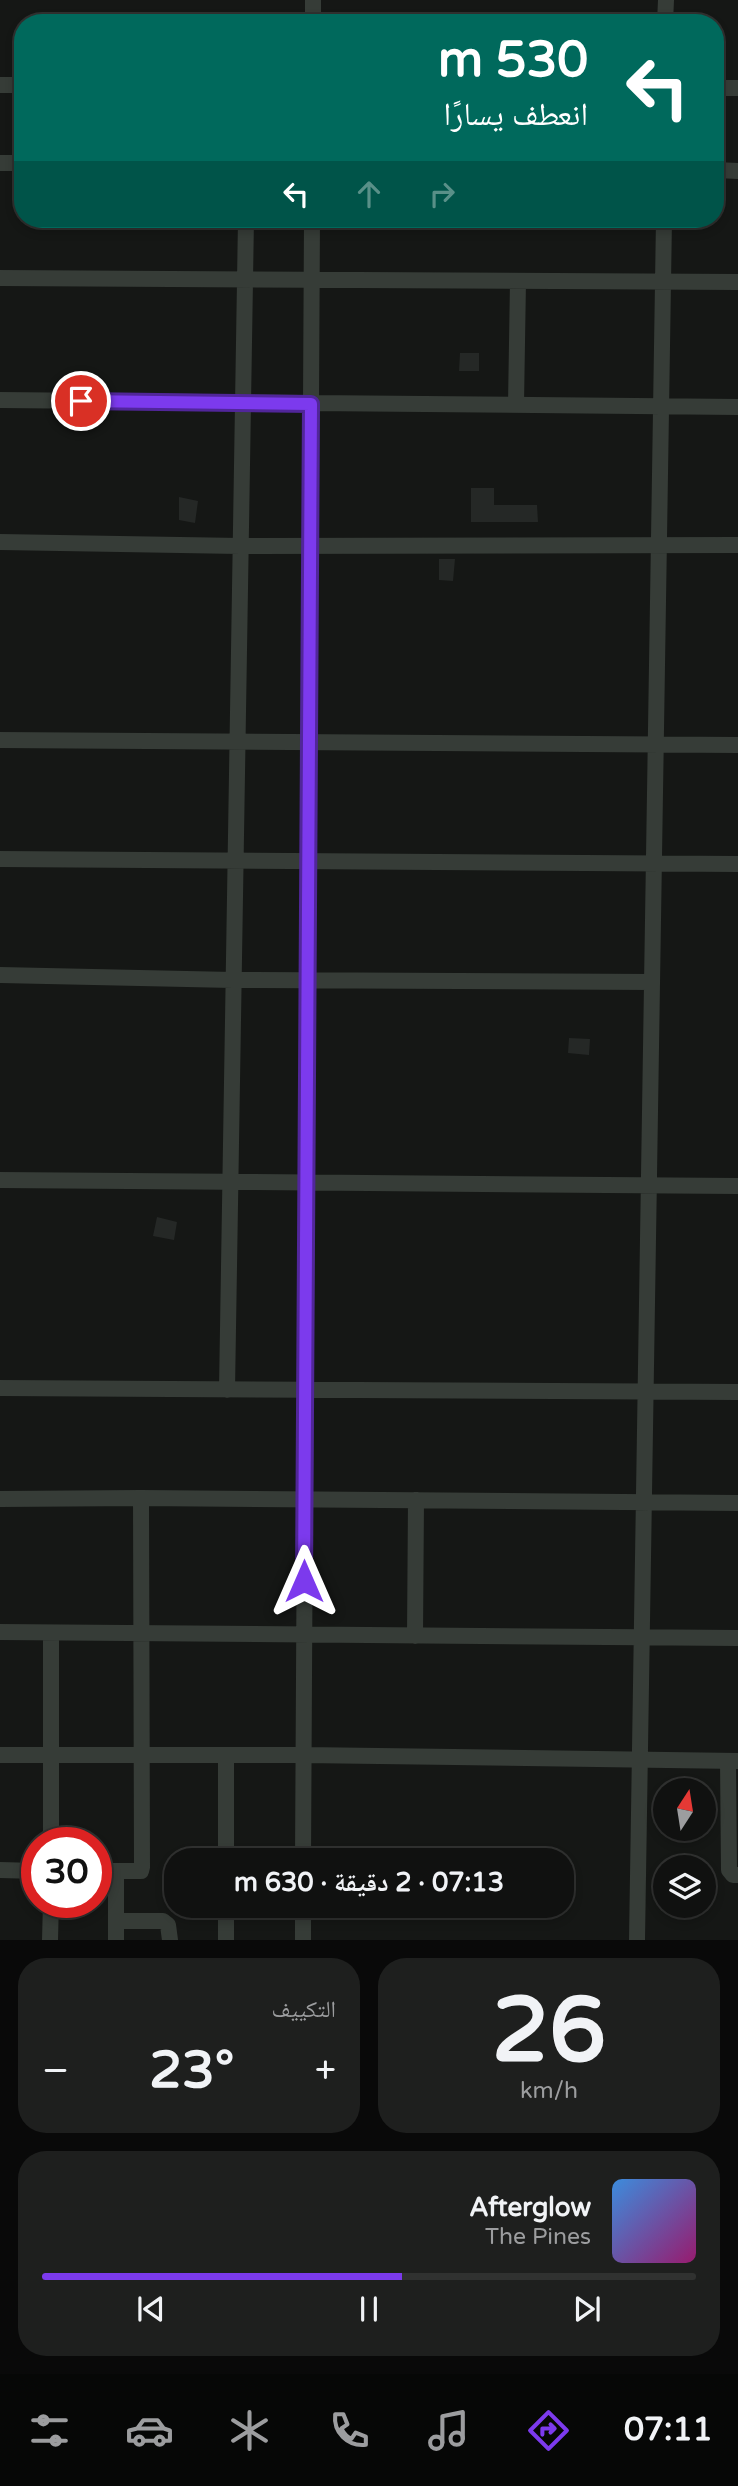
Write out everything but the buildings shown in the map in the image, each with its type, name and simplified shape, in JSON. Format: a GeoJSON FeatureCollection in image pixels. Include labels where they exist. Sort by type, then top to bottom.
{"type":"FeatureCollection","features":[{"type":"Feature","properties":{"kind":"street"},"geometry":{"type":"LineString","coordinates":[[227,1390],[246,228]]}},
{"type":"Feature","properties":{"kind":"street"},"geometry":{"type":"LineString","coordinates":[[303,1848],[312,228]]}},
{"type":"Feature","properties":{"kind":"street"},"geometry":{"type":"LineString","coordinates":[[638,1940],[664,228]]}},
{"type":"Feature","properties":{"kind":"street"},"geometry":{"type":"LineString","coordinates":[[0,278],[738,282]]}},
{"type":"Feature","properties":{"kind":"street"},"geometry":{"type":"LineString","coordinates":[[516,404],[518,281]]}},
{"type":"Feature","properties":{"kind":"street"},"geometry":{"type":"LineString","coordinates":[[0,400],[738,407]]}},
{"type":"Feature","properties":{"kind":"street"},"geometry":{"type":"LineString","coordinates":[[0,542],[738,545]]}},
{"type":"Feature","properties":{"kind":"street"},"geometry":{"type":"LineString","coordinates":[[0,740],[738,745]]}},
{"type":"Feature","properties":{"kind":"street"},"geometry":{"type":"LineString","coordinates":[[0,859],[738,864]]}},
{"type":"Feature","properties":{"kind":"street"},"geometry":{"type":"LineString","coordinates":[[0,975],[233,980],[652,982]]}},
{"type":"Feature","properties":{"kind":"street"},"geometry":{"type":"LineString","coordinates":[[0,1180],[738,1186]]}},
{"type":"Feature","properties":{"kind":"street"},"geometry":{"type":"LineString","coordinates":[[0,1388],[738,1392]]}},
{"type":"Feature","properties":{"kind":"street"},"geometry":{"type":"LineString","coordinates":[[112,1871],[141,1871],[142,1867],[141,1498]]}},
{"type":"Feature","properties":{"kind":"street"},"geometry":{"type":"LineString","coordinates":[[0,1499],[738,1503]]}},
{"type":"Feature","properties":{"kind":"street"},"geometry":{"type":"LineString","coordinates":[[415,1636],[416,1500]]}},
{"type":"Feature","properties":{"kind":"street"},"geometry":{"type":"LineString","coordinates":[[0,1632],[738,1638]]}},
{"type":"Feature","properties":{"kind":"street"},"geometry":{"type":"LineString","coordinates":[[51,1633],[51,1827]]}},
{"type":"Feature","properties":{"kind":"street"},"geometry":{"type":"LineString","coordinates":[[0,1755],[304,1755],[733,1761],[729,1870],[733,1875],[738,1875]]}},
{"type":"Feature","properties":{"kind":"street"},"geometry":{"type":"LineString","coordinates":[[226,1755],[226,1848]]}},
{"type":"Feature","properties":{"kind":"street"},"geometry":{"type":"LineString","coordinates":[[0,1870],[21,1871]]}},
{"type":"Feature","properties":{"kind":"street"},"geometry":{"type":"LineString","coordinates":[[116,1871],[116,1940]]}},
{"type":"Feature","properties":{"kind":"street"},"geometry":{"type":"LineString","coordinates":[[50,1940],[51,1918]]}},
{"type":"Feature","properties":{"kind":"street"},"geometry":{"type":"LineString","coordinates":[[226,1918],[226,1940]]}},
{"type":"Feature","properties":{"kind":"street"},"geometry":{"type":"LineString","coordinates":[[303,1918],[303,1940]]}},
{"type":"Feature","properties":{"kind":"street"},"geometry":{"type":"LineString","coordinates":[[116,1921],[163,1921],[169,1925],[170,1940]]}},
{"type":"Feature","properties":{"kind":"route"},"geometry":{"type":"LineString","coordinates":[[81,401],[311,404],[304,1581]]}}]}
